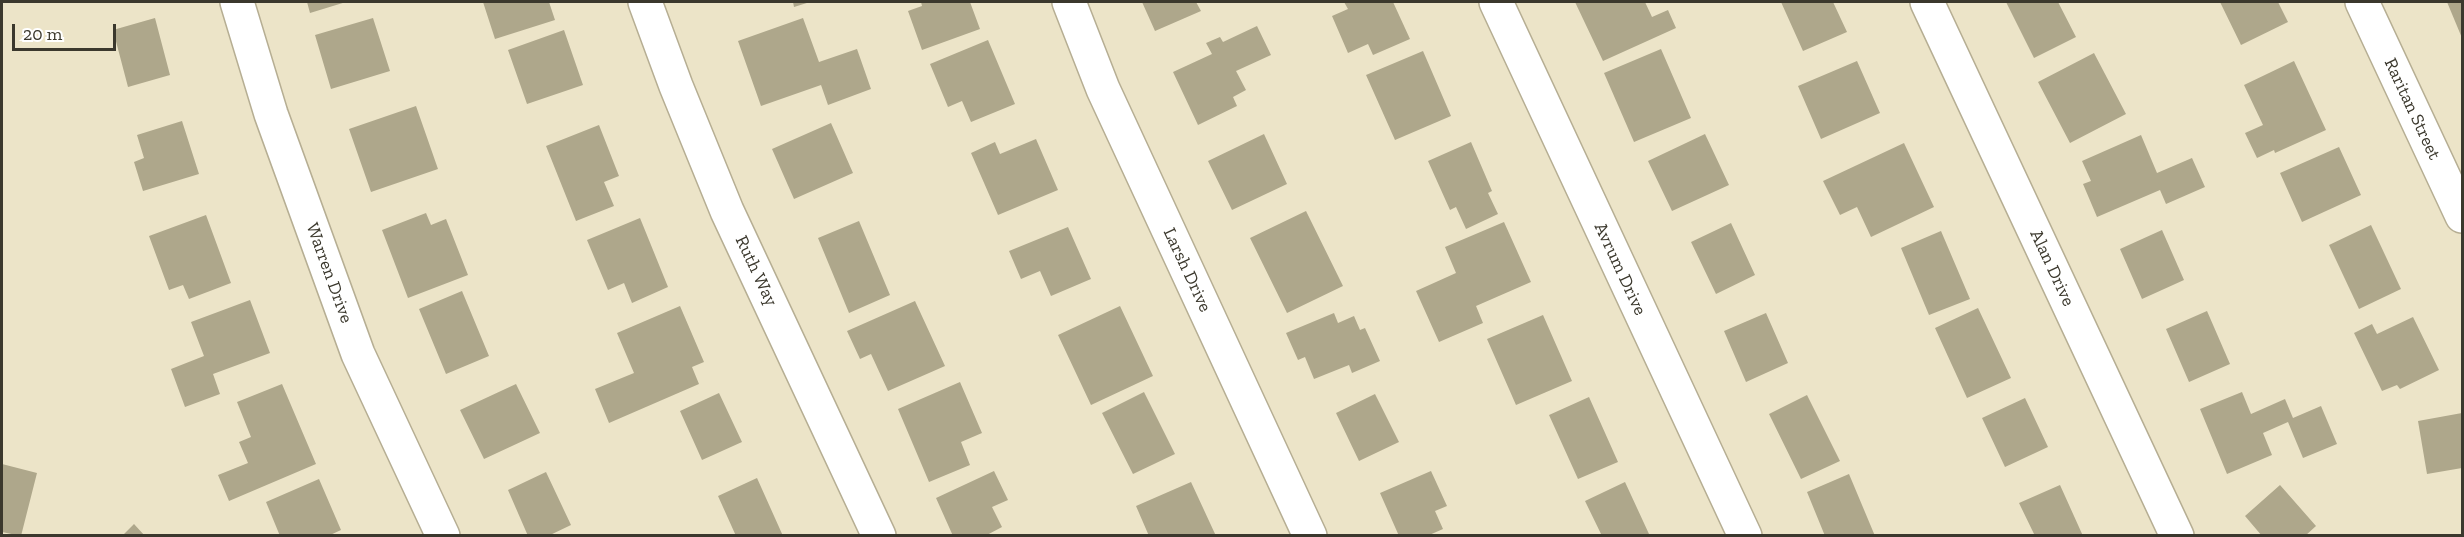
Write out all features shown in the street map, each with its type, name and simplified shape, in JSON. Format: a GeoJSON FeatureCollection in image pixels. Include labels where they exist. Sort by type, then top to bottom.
{"type":"FeatureCollection","features":[{"type":"Feature","properties":{"kind":"street","name":"Warren Drive"},"geometry":{"type":"LineString","coordinates":[[237,2],[271,114],[358,354],[443,536]]}},
{"type":"Feature","properties":{"kind":"street","name":"Ruth Way"},"geometry":{"type":"LineString","coordinates":[[645,2],[676,86],[728,211],[879,536]]}},
{"type":"Feature","properties":{"kind":"street","name":"Larsh Drive"},"geometry":{"type":"LineString","coordinates":[[1069,2],[1103,89],[1310,536]]}},
{"type":"Feature","properties":{"kind":"street","name":"Avrum Drive"},"geometry":{"type":"LineString","coordinates":[[1496,2],[1745,536]]}},
{"type":"Feature","properties":{"kind":"street","name":"Alan Drive"},"geometry":{"type":"LineString","coordinates":[[1927,2],[2177,536]]}},
{"type":"Feature","properties":{"kind":"street","name":"Raritan Street"},"geometry":{"type":"LineString","coordinates":[[2362,2],[2463,216]]}},
{"type":"Feature","properties":{"kind":"building"},"geometry":{"type":"Polygon","coordinates":[[[307,2],[346,2],[310,13],[307,2]]]}},
{"type":"Feature","properties":{"kind":"building"},"geometry":{"type":"Polygon","coordinates":[[[483,2],[549,2],[555,20],[495,39],[483,2]]]}},
{"type":"Feature","properties":{"kind":"building"},"geometry":{"type":"Polygon","coordinates":[[[793,2],[810,2],[794,7],[793,2]]]}},
{"type":"Feature","properties":{"kind":"building"},"geometry":{"type":"Polygon","coordinates":[[[921,2],[970,2],[980,29],[922,50],[908,11],[922,6],[921,2]]]}},
{"type":"Feature","properties":{"kind":"building"},"geometry":{"type":"Polygon","coordinates":[[[1142,2],[1196,2],[1201,11],[1155,31],[1142,2]]]}},
{"type":"Feature","properties":{"kind":"building"},"geometry":{"type":"Polygon","coordinates":[[[1344,2],[1393,2],[1410,39],[1373,55],[1368,44],[1348,53],[1332,16],[1348,9],[1344,2]]]}},
{"type":"Feature","properties":{"kind":"building"},"geometry":{"type":"Polygon","coordinates":[[[1575,2],[1645,2],[1652,17],[1668,10],[1676,28],[1603,61],[1575,2]]]}},
{"type":"Feature","properties":{"kind":"building"},"geometry":{"type":"Polygon","coordinates":[[[1781,2],[1833,2],[1847,32],[1803,51],[1781,2]]]}},
{"type":"Feature","properties":{"kind":"building"},"geometry":{"type":"Polygon","coordinates":[[[2006,2],[2058,2],[2076,37],[2034,58],[2006,2]]]}},
{"type":"Feature","properties":{"kind":"building"},"geometry":{"type":"Polygon","coordinates":[[[2220,2],[2278,2],[2288,22],[2241,45],[2220,2]]]}},
{"type":"Feature","properties":{"kind":"building"},"geometry":{"type":"Polygon","coordinates":[[[2447,2],[2462,2],[2462,38],[2447,2]]]}},
{"type":"Feature","properties":{"kind":"building"},"geometry":{"type":"Polygon","coordinates":[[[155,18],[170,75],[128,87],[113,30],[155,18]]]}},
{"type":"Feature","properties":{"kind":"building"},"geometry":{"type":"Polygon","coordinates":[[[373,18],[390,71],[331,89],[315,35],[373,18]]]}},
{"type":"Feature","properties":{"kind":"building"},"geometry":{"type":"Polygon","coordinates":[[[803,18],[819,62],[857,49],[871,89],[828,105],[821,85],[761,106],[738,41],[803,18]]]}},
{"type":"Feature","properties":{"kind":"building"},"geometry":{"type":"Polygon","coordinates":[[[1257,26],[1271,55],[1236,71],[1246,90],[1233,97],[1237,106],[1198,125],[1173,72],[1212,54],[1206,43],[1220,37],[1223,42],[1257,26]]]}},
{"type":"Feature","properties":{"kind":"building"},"geometry":{"type":"Polygon","coordinates":[[[564,30],[583,85],[527,104],[508,50],[564,30]]]}},
{"type":"Feature","properties":{"kind":"building"},"geometry":{"type":"Polygon","coordinates":[[[988,40],[1015,104],[971,122],[962,101],[948,107],[930,64],[988,40]]]}},
{"type":"Feature","properties":{"kind":"building"},"geometry":{"type":"Polygon","coordinates":[[[1661,49],[1691,118],[1634,142],[1604,73],[1661,49]]]}},
{"type":"Feature","properties":{"kind":"building"},"geometry":{"type":"Polygon","coordinates":[[[1423,51],[1451,116],[1395,140],[1366,75],[1423,51]]]}},
{"type":"Feature","properties":{"kind":"building"},"geometry":{"type":"Polygon","coordinates":[[[2094,53],[2126,114],[2070,143],[2038,82],[2094,53]]]}},
{"type":"Feature","properties":{"kind":"building"},"geometry":{"type":"Polygon","coordinates":[[[1857,61],[1880,113],[1821,139],[1798,86],[1857,61]]]}},
{"type":"Feature","properties":{"kind":"building"},"geometry":{"type":"Polygon","coordinates":[[[2294,61],[2326,130],[2275,153],[2274,150],[2257,158],[2245,133],[2263,125],[2244,85],[2294,61]]]}},
{"type":"Feature","properties":{"kind":"building"},"geometry":{"type":"Polygon","coordinates":[[[416,106],[438,169],[371,192],[349,129],[416,106]]]}},
{"type":"Feature","properties":{"kind":"building"},"geometry":{"type":"Polygon","coordinates":[[[182,121],[199,174],[143,191],[134,162],[144,158],[137,135],[182,121]]]}},
{"type":"Feature","properties":{"kind":"building"},"geometry":{"type":"Polygon","coordinates":[[[831,123],[853,173],[794,199],[772,149],[831,123]]]}},
{"type":"Feature","properties":{"kind":"building"},"geometry":{"type":"Polygon","coordinates":[[[599,125],[619,176],[604,182],[614,206],[576,221],[546,146],[599,125]]]}},
{"type":"Feature","properties":{"kind":"building"},"geometry":{"type":"Polygon","coordinates":[[[1264,134],[1287,184],[1232,210],[1208,161],[1264,134]]]}},
{"type":"Feature","properties":{"kind":"building"},"geometry":{"type":"Polygon","coordinates":[[[1705,134],[1729,185],[1672,211],[1648,161],[1705,134]]]}},
{"type":"Feature","properties":{"kind":"building"},"geometry":{"type":"Polygon","coordinates":[[[2141,135],[2157,173],[2192,158],[2205,187],[2166,204],[2160,190],[2097,217],[2083,184],[2091,181],[2082,161],[2141,135]]]}},
{"type":"Feature","properties":{"kind":"building"},"geometry":{"type":"Polygon","coordinates":[[[1036,139],[1058,190],[998,215],[971,153],[995,142],[1000,154],[1036,139]]]}},
{"type":"Feature","properties":{"kind":"building"},"geometry":{"type":"Polygon","coordinates":[[[1471,142],[1492,191],[1488,193],[1498,214],[1466,229],[1456,207],[1450,210],[1428,161],[1471,142]]]}},
{"type":"Feature","properties":{"kind":"building"},"geometry":{"type":"Polygon","coordinates":[[[1904,143],[1934,207],[1871,237],[1857,207],[1840,215],[1823,181],[1904,143]]]}},
{"type":"Feature","properties":{"kind":"building"},"geometry":{"type":"Polygon","coordinates":[[[2339,147],[2361,195],[2302,222],[2280,173],[2339,147]]]}},
{"type":"Feature","properties":{"kind":"building"},"geometry":{"type":"Polygon","coordinates":[[[1306,211],[1343,286],[1287,313],[1250,238],[1306,211]]]}},
{"type":"Feature","properties":{"kind":"building"},"geometry":{"type":"Polygon","coordinates":[[[426,213],[431,225],[446,219],[468,275],[408,298],[382,230],[426,213]]]}},
{"type":"Feature","properties":{"kind":"building"},"geometry":{"type":"Polygon","coordinates":[[[206,215],[231,283],[189,299],[183,285],[169,290],[149,236],[206,215]]]}},
{"type":"Feature","properties":{"kind":"building"},"geometry":{"type":"Polygon","coordinates":[[[640,218],[668,287],[632,303],[624,283],[608,290],[587,240],[640,218]]]}},
{"type":"Feature","properties":{"kind":"building"},"geometry":{"type":"Polygon","coordinates":[[[859,221],[890,295],[849,313],[818,238],[859,221]]]}},
{"type":"Feature","properties":{"kind":"building"},"geometry":{"type":"Polygon","coordinates":[[[1504,222],[1531,282],[1476,306],[1483,323],[1439,342],[1416,291],[1456,273],[1445,247],[1504,222]]]}},
{"type":"Feature","properties":{"kind":"building"},"geometry":{"type":"Polygon","coordinates":[[[1731,223],[1755,275],[1716,294],[1691,242],[1731,223]]]}},
{"type":"Feature","properties":{"kind":"building"},"geometry":{"type":"Polygon","coordinates":[[[2371,225],[2401,289],[2359,309],[2329,245],[2371,225]]]}},
{"type":"Feature","properties":{"kind":"building"},"geometry":{"type":"Polygon","coordinates":[[[1068,227],[1091,279],[1051,296],[1040,271],[1021,279],[1009,251],[1068,227]]]}},
{"type":"Feature","properties":{"kind":"building"},"geometry":{"type":"Polygon","coordinates":[[[2162,230],[2184,280],[2142,299],[2120,249],[2162,230]]]}},
{"type":"Feature","properties":{"kind":"building"},"geometry":{"type":"Polygon","coordinates":[[[1941,231],[1970,299],[1929,315],[1901,248],[1941,231]]]}},
{"type":"Feature","properties":{"kind":"building"},"geometry":{"type":"Polygon","coordinates":[[[462,291],[489,356],[446,374],[419,309],[462,291]]]}},
{"type":"Feature","properties":{"kind":"building"},"geometry":{"type":"Polygon","coordinates":[[[250,300],[270,353],[213,374],[220,394],[185,407],[171,369],[204,356],[191,322],[250,300]]]}},
{"type":"Feature","properties":{"kind":"building"},"geometry":{"type":"Polygon","coordinates":[[[915,301],[945,366],[888,391],[871,354],[860,359],[847,331],[915,301]]]}},
{"type":"Feature","properties":{"kind":"building"},"geometry":{"type":"Polygon","coordinates":[[[680,306],[704,362],[692,367],[699,384],[609,423],[595,389],[634,373],[617,333],[680,306]]]}},
{"type":"Feature","properties":{"kind":"building"},"geometry":{"type":"Polygon","coordinates":[[[1120,306],[1153,376],[1091,405],[1058,335],[1120,306]]]}},
{"type":"Feature","properties":{"kind":"building"},"geometry":{"type":"Polygon","coordinates":[[[1978,308],[2011,378],[1967,398],[1935,328],[1978,308]]]}},
{"type":"Feature","properties":{"kind":"building"},"geometry":{"type":"Polygon","coordinates":[[[2207,311],[2230,364],[2189,382],[2166,329],[2207,311]]]}},
{"type":"Feature","properties":{"kind":"building"},"geometry":{"type":"Polygon","coordinates":[[[1334,313],[1338,323],[1354,316],[1360,330],[1365,328],[1380,361],[1352,373],[1349,365],[1314,379],[1305,357],[1298,360],[1286,333],[1334,313]]]}},
{"type":"Feature","properties":{"kind":"building"},"geometry":{"type":"Polygon","coordinates":[[[1766,313],[1788,363],[1746,382],[1724,331],[1766,313]]]}},
{"type":"Feature","properties":{"kind":"building"},"geometry":{"type":"Polygon","coordinates":[[[1543,315],[1572,381],[1516,405],[1487,339],[1543,315]]]}},
{"type":"Feature","properties":{"kind":"building"},"geometry":{"type":"Polygon","coordinates":[[[2413,317],[2439,370],[2400,389],[2397,385],[2382,391],[2354,333],[2372,324],[2377,334],[2413,317]]]}},
{"type":"Feature","properties":{"kind":"building"},"geometry":{"type":"Polygon","coordinates":[[[960,382],[982,433],[961,442],[970,465],[929,482],[898,409],[960,382]]]}},
{"type":"Feature","properties":{"kind":"building"},"geometry":{"type":"Polygon","coordinates":[[[282,384],[316,464],[229,501],[218,475],[248,463],[239,442],[251,437],[237,402],[282,384]]]}},
{"type":"Feature","properties":{"kind":"building"},"geometry":{"type":"Polygon","coordinates":[[[516,384],[540,433],[484,459],[460,410],[516,384]]]}},
{"type":"Feature","properties":{"kind":"building"},"geometry":{"type":"Polygon","coordinates":[[[1144,392],[1175,454],[1133,474],[1102,413],[1144,392]]]}},
{"type":"Feature","properties":{"kind":"building"},"geometry":{"type":"Polygon","coordinates":[[[2242,392],[2251,414],[2285,399],[2293,418],[2321,406],[2337,444],[2303,458],[2288,422],[2263,433],[2272,455],[2227,474],[2200,409],[2242,392]]]}},
{"type":"Feature","properties":{"kind":"building"},"geometry":{"type":"Polygon","coordinates":[[[719,393],[742,442],[702,460],[680,411],[719,393]]]}},
{"type":"Feature","properties":{"kind":"building"},"geometry":{"type":"Polygon","coordinates":[[[1375,394],[1399,442],[1359,461],[1336,413],[1375,394]]]}},
{"type":"Feature","properties":{"kind":"building"},"geometry":{"type":"Polygon","coordinates":[[[1807,395],[1840,461],[1801,479],[1769,414],[1807,395]]]}},
{"type":"Feature","properties":{"kind":"building"},"geometry":{"type":"Polygon","coordinates":[[[1589,397],[1618,462],[1578,479],[1549,415],[1589,397]]]}},
{"type":"Feature","properties":{"kind":"building"},"geometry":{"type":"Polygon","coordinates":[[[2025,398],[2048,447],[2005,467],[1982,418],[2025,398]]]}},
{"type":"Feature","properties":{"kind":"building"},"geometry":{"type":"Polygon","coordinates":[[[2462,413],[2462,468],[2427,474],[2418,421],[2462,413]]]}},
{"type":"Feature","properties":{"kind":"building"},"geometry":{"type":"Polygon","coordinates":[[[2,464],[37,473],[21,536],[2,532],[2,464]]]}},
{"type":"Feature","properties":{"kind":"building"},"geometry":{"type":"Polygon","coordinates":[[[994,471],[1008,500],[992,507],[1002,527],[985,536],[953,536],[936,498],[994,471]]]}},
{"type":"Feature","properties":{"kind":"building"},"geometry":{"type":"Polygon","coordinates":[[[1431,471],[1447,506],[1435,511],[1443,529],[1427,536],[1399,536],[1380,493],[1431,471]]]}},
{"type":"Feature","properties":{"kind":"building"},"geometry":{"type":"Polygon","coordinates":[[[546,472],[571,525],[548,536],[528,536],[508,490],[546,472]]]}},
{"type":"Feature","properties":{"kind":"building"},"geometry":{"type":"Polygon","coordinates":[[[1849,474],[1875,536],[1825,536],[1807,492],[1849,474]]]}},
{"type":"Feature","properties":{"kind":"building"},"geometry":{"type":"Polygon","coordinates":[[[757,478],[783,536],[736,536],[718,496],[757,478]]]}},
{"type":"Feature","properties":{"kind":"building"},"geometry":{"type":"Polygon","coordinates":[[[319,479],[341,530],[328,536],[280,536],[266,502],[319,479]]]}},
{"type":"Feature","properties":{"kind":"building"},"geometry":{"type":"Polygon","coordinates":[[[1191,482],[1216,536],[1149,536],[1136,506],[1191,482]]]}},
{"type":"Feature","properties":{"kind":"building"},"geometry":{"type":"Polygon","coordinates":[[[1625,482],[1649,534],[1602,536],[1585,501],[1625,482]]]}},
{"type":"Feature","properties":{"kind":"building"},"geometry":{"type":"Polygon","coordinates":[[[2060,485],[2083,536],[2035,536],[2019,503],[2060,485]]]}},
{"type":"Feature","properties":{"kind":"building"},"geometry":{"type":"Polygon","coordinates":[[[2280,485],[2316,526],[2305,536],[2262,536],[2245,516],[2280,485]]]}},
{"type":"Feature","properties":{"kind":"building"},"geometry":{"type":"Polygon","coordinates":[[[134,524],[145,536],[122,536],[134,524]]]}}]}
